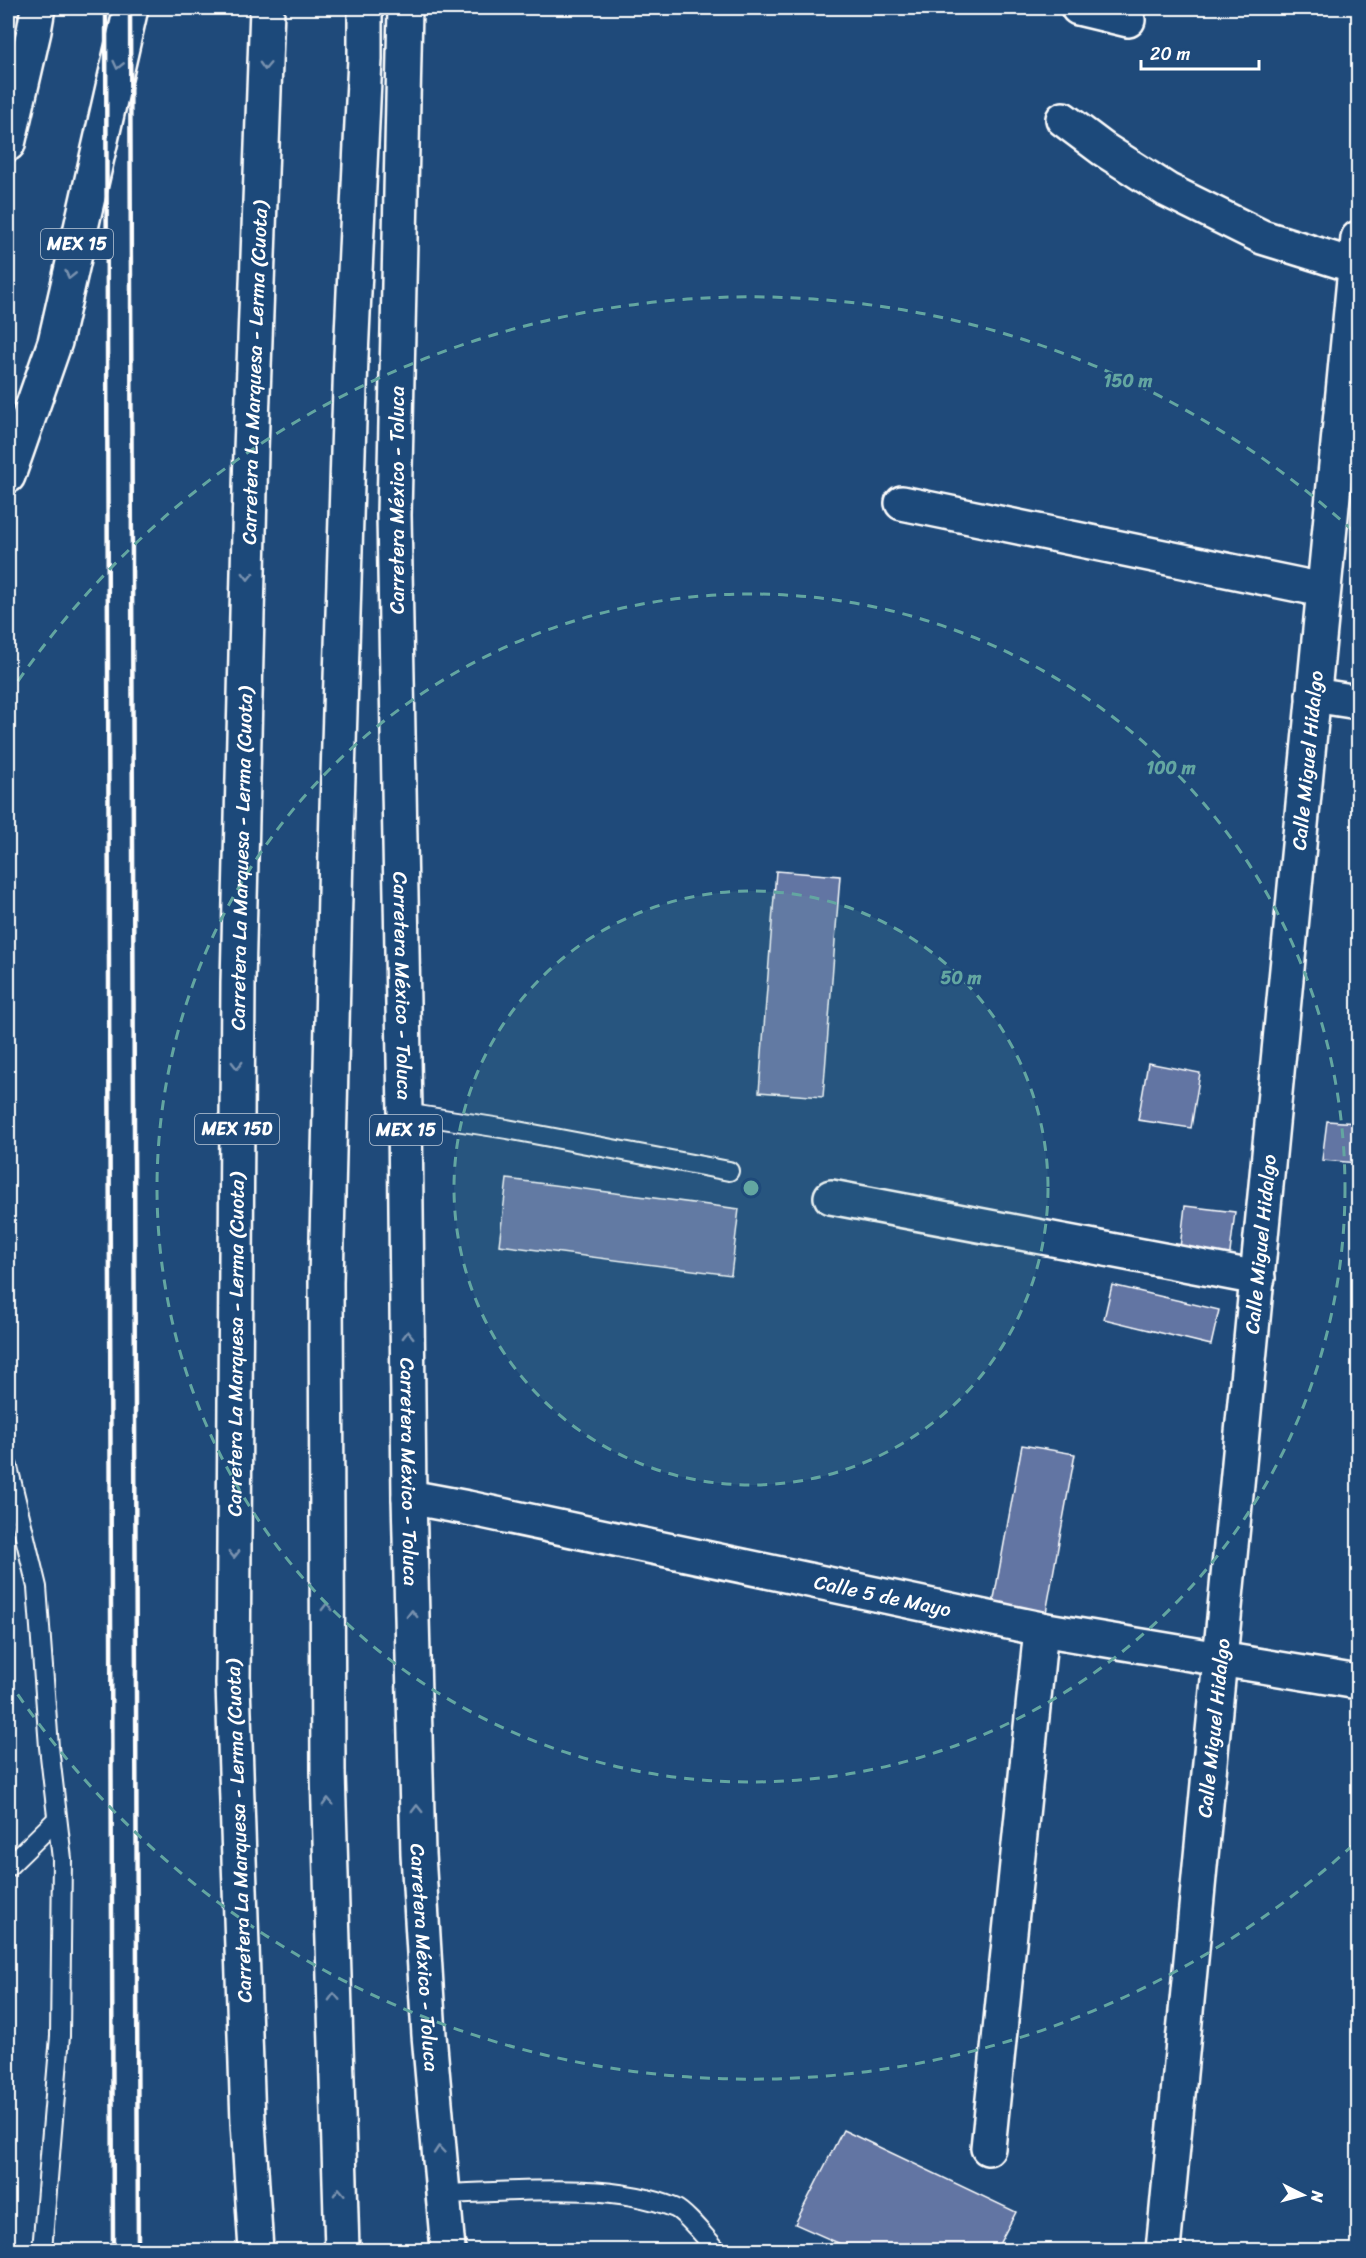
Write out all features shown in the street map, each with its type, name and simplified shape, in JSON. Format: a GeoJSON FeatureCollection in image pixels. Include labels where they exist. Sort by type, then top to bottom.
{"type":"FeatureCollection","features":[{"type":"Feature","properties":{"kind":"main road"},"geometry":{"type":"LineString","coordinates":[[8,144],[38,8]]}},
{"type":"Feature","properties":{"kind":"main road","name":"MEX 15"},"geometry":{"type":"LineString","coordinates":[[8,476],[55,342],[131,8]]}},
{"type":"Feature","properties":{"kind":"main road","name":"Carretera La Marquesa - Lerma (Cuota)"},"geometry":{"type":"LineString","coordinates":[[256,2250],[248,2122],[233,1684],[238,983],[251,450],[267,8]]}},
{"type":"Feature","properties":{"kind":"main road"},"geometry":{"type":"LineString","coordinates":[[342,2250],[328,1772],[326,1282],[337,808],[365,8]]}},
{"type":"Feature","properties":{"kind":"main road","name":"Carretera México - Toluca"},"geometry":{"type":"LineString","coordinates":[[405,8],[394,514],[405,1113],[409,1497],[418,1854],[429,2035],[448,2250]]}},
{"type":"Feature","properties":{"kind":"main road"},"geometry":{"type":"LineString","coordinates":[[1078,8],[1128,20]]}},
{"type":"Feature","properties":{"kind":"main road"},"geometry":{"type":"LineString","coordinates":[[1064,119],[1103,149],[1177,195],[1262,237],[1357,252]]}},
{"type":"Feature","properties":{"kind":"main road","name":"Calle Miguel Hidalgo"},"geometry":{"type":"LineString","coordinates":[[1163,2250],[1357,252]]}},
{"type":"Feature","properties":{"kind":"main road"},"geometry":{"type":"LineString","coordinates":[[902,503],[1323,590]]}},
{"type":"Feature","properties":{"kind":"main road"},"geometry":{"type":"LineString","coordinates":[[1313,695],[1359,702]]}},
{"type":"Feature","properties":{"kind":"main road"},"geometry":{"type":"LineString","coordinates":[[831,1197],[1258,1278]]}},
{"type":"Feature","properties":{"kind":"main road","name":"Calle 5 de Mayo"},"geometry":{"type":"LineString","coordinates":[[409,1497],[1041,1629],[1359,1682]]}},
{"type":"Feature","properties":{"kind":"main road"},"geometry":{"type":"LineString","coordinates":[[988,2148],[1041,1629]]}},
{"type":"Feature","properties":{"kind":"lane"},"geometry":{"type":"LineString","coordinates":[[405,1113],[507,1129],[729,1171]]}},
{"type":"Feature","properties":{"kind":"lane"},"geometry":{"type":"LineString","coordinates":[[8,1467],[38,1587],[49,1747],[62,1859],[60,2036],[42,2250]]}},
{"type":"Feature","properties":{"kind":"lane"},"geometry":{"type":"LineString","coordinates":[[8,1868],[57,1819]]}},
{"type":"Feature","properties":{"kind":"lane"},"geometry":{"type":"LineString","coordinates":[[443,2194],[542,2190],[626,2194],[678,2209],[717,2250]]}},
{"type":"Feature","properties":{"kind":"building"},"geometry":{"type":"Polygon","coordinates":[[[776,871],[840,876],[823,1097],[759,1092],[776,871]]]}},
{"type":"Feature","properties":{"kind":"building"},"geometry":{"type":"Polygon","coordinates":[[[1148,1063],[1200,1073],[1191,1128],[1138,1120],[1148,1063]]]}},
{"type":"Feature","properties":{"kind":"building"},"geometry":{"type":"Polygon","coordinates":[[[1327,1121],[1358,1123],[1358,1163],[1322,1160],[1327,1121]]]}},
{"type":"Feature","properties":{"kind":"building"},"geometry":{"type":"Polygon","coordinates":[[[507,1179],[739,1209],[731,1275],[499,1245],[507,1179]]]}},
{"type":"Feature","properties":{"kind":"building"},"geometry":{"type":"Polygon","coordinates":[[[1185,1206],[1235,1212],[1229,1261],[1179,1256],[1185,1206]]]}},
{"type":"Feature","properties":{"kind":"building"},"geometry":{"type":"Polygon","coordinates":[[[1112,1285],[1219,1310],[1211,1345],[1104,1319],[1112,1285]]]}},
{"type":"Feature","properties":{"kind":"building"},"geometry":{"type":"Polygon","coordinates":[[[1022,1445],[1075,1454],[1046,1613],[993,1604],[1022,1445]]]}},
{"type":"Feature","properties":{"kind":"building"},"geometry":{"type":"Polygon","coordinates":[[[843,2130],[1016,2212],[996,2250],[854,2250],[795,2224],[843,2130]]]}},
{"type":"Feature","properties":{"kind":"railway"},"geometry":{"type":"LineString","coordinates":[[106,8],[113,2250]]}},
{"type":"Feature","properties":{"kind":"railway"},"geometry":{"type":"LineString","coordinates":[[130,8],[138,2250]]}}]}
